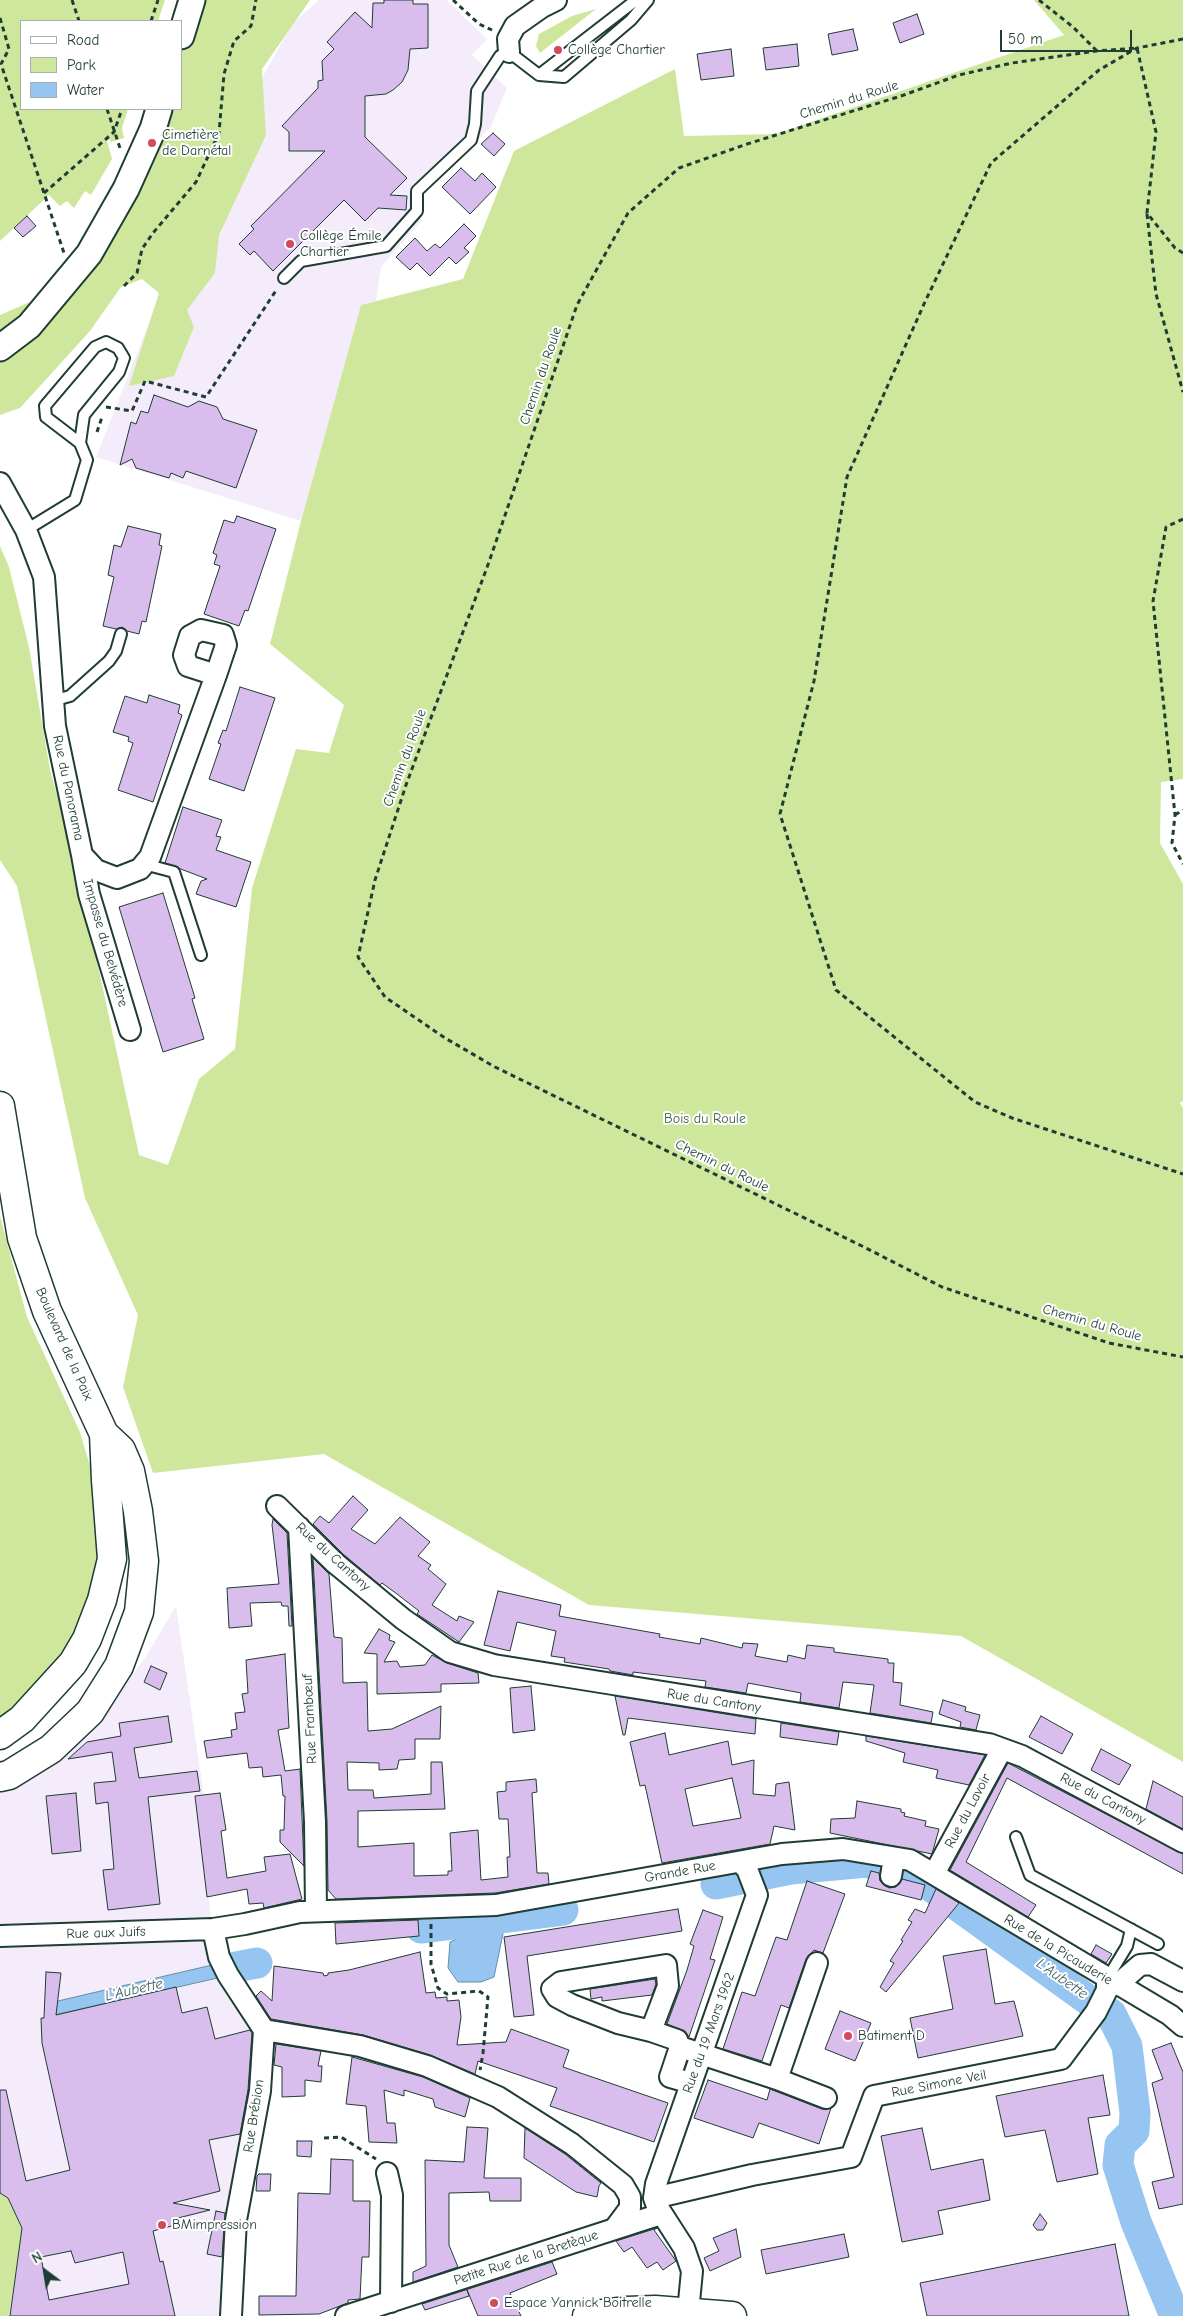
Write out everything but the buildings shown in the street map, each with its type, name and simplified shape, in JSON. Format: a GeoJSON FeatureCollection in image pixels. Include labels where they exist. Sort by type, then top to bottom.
{"type":"FeatureCollection","features":[{"type":"Feature","properties":{"kind":"main road","name":"Boulevard de la Paix"},"geometry":{"type":"LineString","coordinates":[[0,1106],[22,1238],[46,1311],[104,1434],[121,1450],[130,1471],[138,1512],[144,1561],[139,1612],[119,1666],[90,1712],[51,1749],[9,1774],[0,1777]]}},
{"type":"Feature","properties":{"kind":"main road","name":"Boulevard de la Paix"},"geometry":{"type":"LineString","coordinates":[[0,1735],[22,1719],[73,1663],[87,1638],[102,1600],[112,1559],[104,1434]]}},
{"type":"Feature","properties":{"kind":"main road"},"geometry":{"type":"LineString","coordinates":[[587,2316],[627,2311],[688,2312],[732,2316]]}},
{"type":"Feature","properties":{"kind":"street"},"geometry":{"type":"LineString","coordinates":[[182,33],[192,0]]}},
{"type":"Feature","properties":{"kind":"street"},"geometry":{"type":"LineString","coordinates":[[509,45],[515,26],[524,18],[556,0]]}},
{"type":"Feature","properties":{"kind":"street"},"geometry":{"type":"LineString","coordinates":[[0,348],[29,326],[89,254],[130,180],[159,110]]}},
{"type":"Feature","properties":{"kind":"street","name":"Rue du Panorama"},"geometry":{"type":"LineString","coordinates":[[0,483],[26,530],[44,577],[55,726],[82,855],[96,870],[117,878],[132,874],[144,864]]}},
{"type":"Feature","properties":{"kind":"street"},"geometry":{"type":"LineString","coordinates":[[144,864],[150,857],[216,675]]}},
{"type":"Feature","properties":{"kind":"street","name":"Impasse du Belvédère"},"geometry":{"type":"LineString","coordinates":[[82,855],[89,894],[130,1030]]}},
{"type":"Feature","properties":{"kind":"street","name":"Rue du Cantony"},"geometry":{"type":"LineString","coordinates":[[277,1506],[335,1563],[403,1620],[450,1652],[494,1665],[989,1744],[1022,1756],[1183,1842]]}},
{"type":"Feature","properties":{"kind":"street","name":"Rue Frambœuf"},"geometry":{"type":"LineString","coordinates":[[299,1527],[315,1822],[316,1911]]}},
{"type":"Feature","properties":{"kind":"street","name":"Rue du Lavoir"},"geometry":{"type":"LineString","coordinates":[[934,1874],[1002,1749]]}},
{"type":"Feature","properties":{"kind":"street","name":"Grande Rue"},"geometry":{"type":"LineString","coordinates":[[316,1911],[496,1905],[744,1866],[782,1854],[843,1850],[892,1867],[910,1860],[934,1874]]}},
{"type":"Feature","properties":{"kind":"street","name":"Rue du 19 Mars 1962"},"geometry":{"type":"LineString","coordinates":[[658,2206],[656,2184],[757,1894],[744,1866]]}},
{"type":"Feature","properties":{"kind":"street","name":"Rue de la Picauderie"},"geometry":{"type":"LineString","coordinates":[[934,1874],[1110,1985],[1170,2015],[1183,2026]]}},
{"type":"Feature","properties":{"kind":"street","name":"Rue aux Juifs"},"geometry":{"type":"LineString","coordinates":[[0,1936],[213,1929],[300,1912],[316,1911]]}},
{"type":"Feature","properties":{"kind":"street"},"geometry":{"type":"LineString","coordinates":[[213,1929],[214,1942],[225,1969],[264,2030],[360,2046],[427,2066],[498,2097],[572,2144],[623,2185],[630,2197],[631,2204],[628,2212],[615,2228]]}},
{"type":"Feature","properties":{"kind":"street"},"geometry":{"type":"LineString","coordinates":[[777,2079],[817,1963]]}},
{"type":"Feature","properties":{"kind":"street"},"geometry":{"type":"LineString","coordinates":[[1110,1985],[1140,1965],[1151,1964],[1183,1982]]}},
{"type":"Feature","properties":{"kind":"street"},"geometry":{"type":"LineString","coordinates":[[651,2031],[668,1986],[666,1965],[561,1982],[552,1989],[557,1997],[572,2005],[618,2023],[677,2040],[680,2047],[670,2077],[691,2083]]}},
{"type":"Feature","properties":{"kind":"street","name":"Rue Simone Veil"},"geometry":{"type":"LineString","coordinates":[[658,2206],[752,2175],[851,2157],[874,2096],[1061,2059],[1096,2012],[1110,1985]]}},
{"type":"Feature","properties":{"kind":"street","name":"Rue Brébion"},"geometry":{"type":"LineString","coordinates":[[232,2316],[236,2220],[260,2090],[264,2030]]}},
{"type":"Feature","properties":{"kind":"street"},"geometry":{"type":"LineString","coordinates":[[680,2047],[703,2053],[826,2098]]}},
{"type":"Feature","properties":{"kind":"street"},"geometry":{"type":"LineString","coordinates":[[387,2174],[392,2195],[391,2302]]}},
{"type":"Feature","properties":{"kind":"street"},"geometry":{"type":"LineString","coordinates":[[658,2206],[678,2236],[692,2271],[688,2312]]}},
{"type":"Feature","properties":{"kind":"street","name":"Petite Rue de la Bretèque"},"geometry":{"type":"LineString","coordinates":[[346,2316],[615,2228],[658,2206]]}},
{"type":"Feature","properties":{"kind":"lane"},"geometry":{"type":"LineString","coordinates":[[539,75],[636,0]]}},
{"type":"Feature","properties":{"kind":"lane"},"geometry":{"type":"LineString","coordinates":[[284,278],[301,260],[386,246],[418,211],[417,191],[471,140],[475,124],[477,91],[509,45],[539,75],[564,77],[630,20],[648,0]]}},
{"type":"Feature","properties":{"kind":"lane"},"geometry":{"type":"LineString","coordinates":[[26,530],[75,500],[87,460],[80,443],[46,417],[44,406],[95,347],[106,342],[118,348],[124,358],[119,372],[84,415],[80,443]]}},
{"type":"Feature","properties":{"kind":"lane"},"geometry":{"type":"LineString","coordinates":[[52,701],[70,696],[109,661],[116,651],[121,634]]}},
{"type":"Feature","properties":{"kind":"lane"},"geometry":{"type":"LineString","coordinates":[[144,864],[174,872],[201,955]]}},
{"type":"Feature","properties":{"kind":"lane"},"geometry":{"type":"LineString","coordinates":[[1016,1837],[1030,1875],[1158,1944]]}},
{"type":"Feature","properties":{"kind":"lane"},"geometry":{"type":"LineString","coordinates":[[1110,1985],[1127,1946],[1131,1929]]}},
{"type":"Feature","properties":{"kind":"path"},"geometry":{"type":"LineString","coordinates":[[72,0],[79,20]]}},
{"type":"Feature","properties":{"kind":"path"},"geometry":{"type":"LineString","coordinates":[[151,20],[158,0]]}},
{"type":"Feature","properties":{"kind":"path"},"geometry":{"type":"LineString","coordinates":[[124,286],[137,274],[142,249],[153,233],[196,182],[220,133],[224,74],[234,41],[251,26],[256,0]]}},
{"type":"Feature","properties":{"kind":"path"},"geometry":{"type":"LineString","coordinates":[[453,0],[479,24],[509,45]]}},
{"type":"Feature","properties":{"kind":"path"},"geometry":{"type":"LineString","coordinates":[[1039,0],[1073,27],[1096,51]]}},
{"type":"Feature","properties":{"kind":"path"},"geometry":{"type":"LineString","coordinates":[[0,18],[9,48],[1,64],[72,275]]}},
{"type":"Feature","properties":{"kind":"path"},"geometry":{"type":"LineString","coordinates":[[1183,39],[1136,48],[1099,70],[991,163],[924,304],[847,477],[814,681],[780,814],[836,990],[975,1102],[1012,1118],[1183,1174]]}},
{"type":"Feature","properties":{"kind":"path"},"geometry":{"type":"LineString","coordinates":[[1136,48],[1156,132],[1146,214],[1156,294],[1183,392]]}},
{"type":"Feature","properties":{"kind":"path","name":"Chemin du Roule"},"geometry":{"type":"LineString","coordinates":[[1136,48],[1096,51],[1012,63],[958,75],[901,96],[744,145],[679,168],[628,213],[577,305],[489,562],[406,785],[375,880],[358,957],[385,997],[445,1038],[495,1067],[864,1247],[942,1288],[1109,1342],[1183,1357]]}},
{"type":"Feature","properties":{"kind":"path"},"geometry":{"type":"LineString","coordinates":[[107,110],[130,180]]}},
{"type":"Feature","properties":{"kind":"path"},"geometry":{"type":"LineString","coordinates":[[44,193],[114,132],[122,110]]}},
{"type":"Feature","properties":{"kind":"path"},"geometry":{"type":"LineString","coordinates":[[1146,214],[1175,248],[1183,252]]}},
{"type":"Feature","properties":{"kind":"path"},"geometry":{"type":"LineString","coordinates":[[87,460],[105,407],[132,411],[146,381],[206,397],[284,278]]}},
{"type":"Feature","properties":{"kind":"path"},"geometry":{"type":"LineString","coordinates":[[1183,519],[1166,527],[1153,601],[1175,815],[1172,843],[1183,864]]}},
{"type":"Feature","properties":{"kind":"path"},"geometry":{"type":"LineString","coordinates":[[1175,815],[1183,810]]}},
{"type":"Feature","properties":{"kind":"path"},"geometry":{"type":"LineString","coordinates":[[426,1907],[431,1964],[438,1988],[447,1994],[479,1991],[488,1997],[483,2053],[476,2087]]}},
{"type":"Feature","properties":{"kind":"path"},"geometry":{"type":"LineString","coordinates":[[324,2138],[341,2137],[373,2156],[387,2174]]}},
{"type":"Feature","properties":{"kind":"shaded area","name":"Collège Émile Chartier"},"geometry":{"type":"Polygon","coordinates":[[[319,0],[447,0],[487,39],[472,55],[507,88],[491,127],[421,196],[421,221],[381,267],[376,301],[361,305],[301,521],[96,457],[206,179],[292,24],[319,0]]]}},
{"type":"Feature","properties":{"kind":"shaded area"},"geometry":{"type":"Polygon","coordinates":[[[176,1606],[206,1810],[198,1811],[214,1943],[264,2030],[231,2316],[0,2316],[0,1790],[15,1787],[80,1742],[145,1658],[176,1606]]]}},
{"type":"Feature","properties":{"kind":"green space"},"geometry":{"type":"Polygon","coordinates":[[[0,0],[165,0],[158,20],[20,20],[20,110],[128,110],[122,128],[124,138],[111,142],[109,139],[107,141],[112,159],[91,195],[85,191],[74,208],[67,201],[60,206],[49,195],[0,241],[0,0]]]}},
{"type":"Feature","properties":{"kind":"green space"},"geometry":{"type":"Polygon","coordinates":[[[198,0],[310,0],[262,69],[266,135],[219,235],[215,273],[187,310],[194,327],[174,376],[129,386],[159,293],[142,279],[121,287],[90,331],[20,408],[0,415],[0,315],[30,302],[87,244],[163,110],[182,110],[182,51],[198,0]]]}},
{"type":"Feature","properties":{"kind":"green space","name":"Bois du Roule"},"geometry":{"type":"Polygon","coordinates":[[[1034,0],[1183,0],[1183,779],[1161,782],[1160,843],[1183,884],[1183,1101],[1180,1103],[1183,1108],[1183,1762],[961,1636],[589,1605],[324,1454],[153,1473],[123,1387],[138,1315],[85,1198],[17,886],[0,860],[0,546],[9,567],[29,647],[50,770],[75,860],[139,1155],[168,1165],[199,1079],[235,1049],[252,888],[296,749],[329,753],[344,705],[270,644],[301,521],[361,305],[463,279],[514,151],[675,69],[684,136],[776,134],[1064,35],[1034,0]]]}},
{"type":"Feature","properties":{"kind":"green space"},"geometry":{"type":"Polygon","coordinates":[[[596,9],[540,53],[536,46],[539,34],[572,16],[596,9]]]}},
{"type":"Feature","properties":{"kind":"green space"},"geometry":{"type":"Polygon","coordinates":[[[0,1216],[27,1317],[80,1432],[92,1473],[100,1524],[95,1578],[79,1624],[59,1662],[29,1699],[0,1722],[0,1216]]]}},
{"type":"Feature","properties":{"kind":"green space"},"geometry":{"type":"Polygon","coordinates":[[[0,2193],[8,2198],[22,2228],[9,2316],[0,2316],[0,2193]]]}},
{"type":"Feature","properties":{"kind":"water"},"geometry":{"type":"Polygon","coordinates":[[[504,1929],[494,1977],[481,1982],[458,1982],[448,1968],[450,1942],[465,1935],[504,1929]]]}},
{"type":"Feature","properties":{"kind":"water"},"geometry":{"type":"Polygon","coordinates":[[[212,1965],[222,1977],[50,2016],[52,2001],[212,1965]]]}},
{"type":"Feature","properties":{"kind":"waterway","name":"L'Aubette"},"geometry":{"type":"LineString","coordinates":[[716,1884],[791,1869],[867,1862],[929,1885],[1091,2002],[1111,2014],[1127,2046],[1135,2113],[1134,2131],[1120,2145],[1118,2165],[1136,2222],[1175,2316]]}},
{"type":"Feature","properties":{"kind":"waterway","name":"L'Aubette"},"geometry":{"type":"LineString","coordinates":[[421,1928],[563,1910]]}},
{"type":"Feature","properties":{"kind":"waterway","name":"L'Aubette"},"geometry":{"type":"LineString","coordinates":[[236,1967],[257,1963]]}},
{"type":"Feature","properties":{"kind":"place","name":"Collège Chartier"},"geometry":{"type":"Point","coordinates":[558,50]}},
{"type":"Feature","properties":{"kind":"place","name":"Cimetière de Darnétal"},"geometry":{"type":"Point","coordinates":[152,143]}},
{"type":"Feature","properties":{"kind":"place","name":"Collège Émile Chartier"},"geometry":{"type":"Point","coordinates":[290,244]}},
{"type":"Feature","properties":{"kind":"place","name":"Batiment D"},"geometry":{"type":"Point","coordinates":[848,2036]}},
{"type":"Feature","properties":{"kind":"place","name":"BMimpression"},"geometry":{"type":"Point","coordinates":[162,2225]}},
{"type":"Feature","properties":{"kind":"place","name":"Espace Yannick Boitrelle"},"geometry":{"type":"Point","coordinates":[494,2303]}}]}
